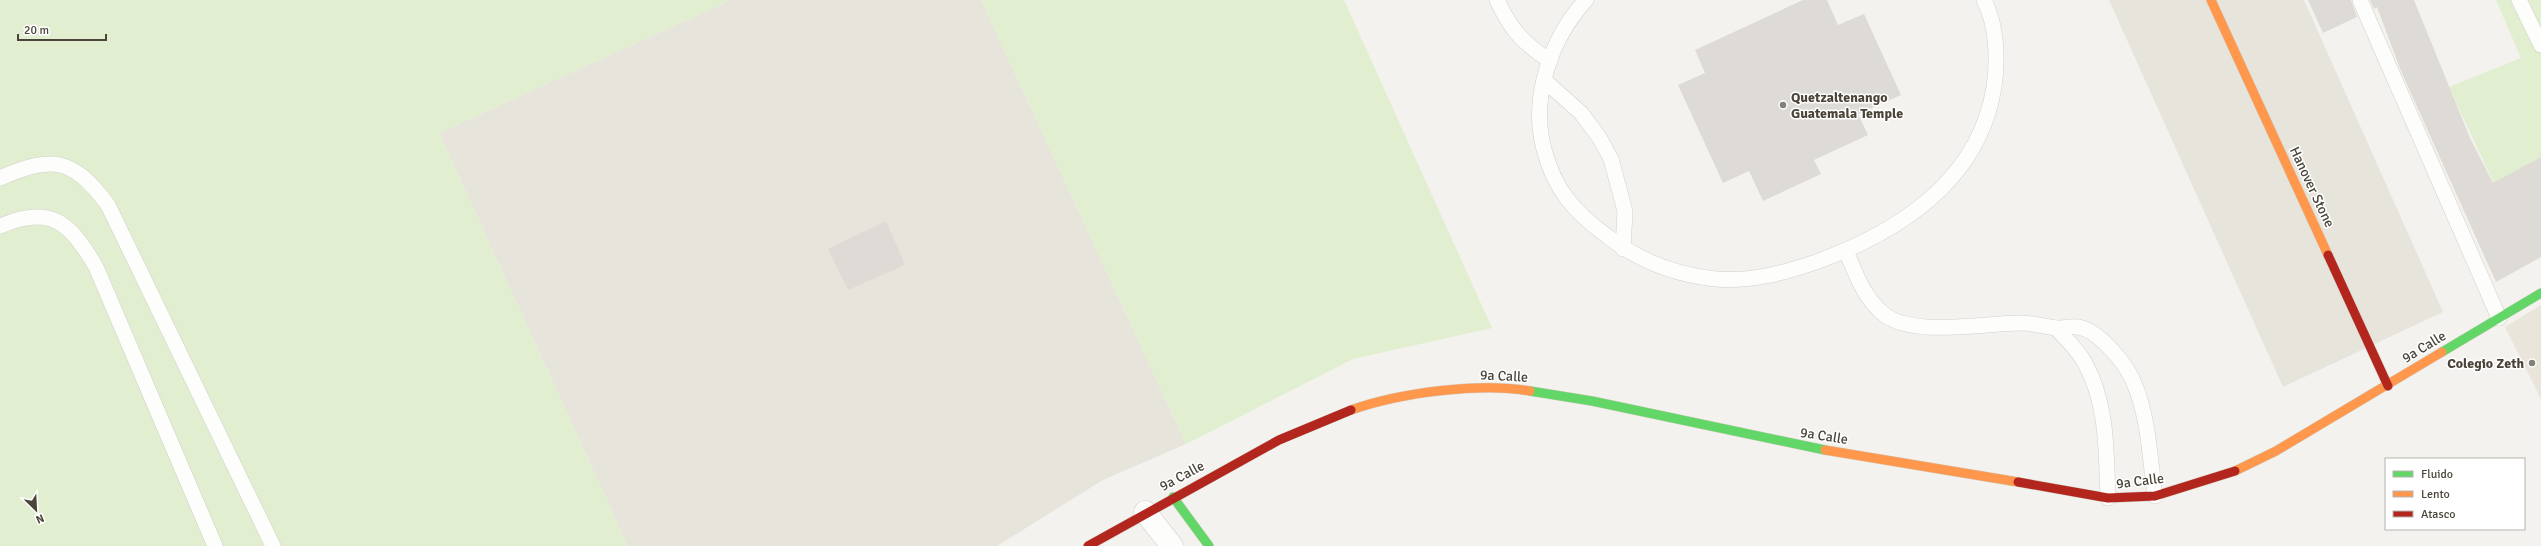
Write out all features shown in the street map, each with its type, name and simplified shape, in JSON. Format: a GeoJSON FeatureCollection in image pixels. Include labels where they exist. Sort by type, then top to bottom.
{"type":"FeatureCollection","features":[{"type":"Feature","properties":{"kind":"street","name":"Hanover Stone"},"geometry":{"type":"LineString","coordinates":[[2211,0],[2388,386]]}},
{"type":"Feature","properties":{"kind":"street","name":"9a Calle"},"geometry":{"type":"LineString","coordinates":[[1088,546],[1145,512],[1279,440],[1324,420],[1369,404],[1422,394],[1473,389],[1526,390],[1796,446],[1953,470],[2108,498],[2155,496],[2238,470],[2276,451],[2388,386],[2541,293]]}},
{"type":"Feature","properties":{"kind":"street"},"geometry":{"type":"LineString","coordinates":[[1173,497],[1209,546]]}},
{"type":"Feature","properties":{"kind":"street"},"geometry":{"type":"LineString","coordinates":[[1145,512],[1172,546]]}},
{"type":"Feature","properties":{"kind":"lane"},"geometry":{"type":"LineString","coordinates":[[1497,0],[1512,28],[1521,39],[1550,61]]}},
{"type":"Feature","properties":{"kind":"lane"},"geometry":{"type":"LineString","coordinates":[[1586,0],[1555,45],[1544,80],[1540,109],[1541,140],[1552,177],[1561,193],[1577,210],[1623,249],[1682,274],[1718,279],[1755,278],[1789,271],[1846,251],[1892,227],[1924,205],[1951,179],[1974,146],[1990,109],[1996,71],[1994,34],[1984,0]]}},
{"type":"Feature","properties":{"kind":"lane"},"geometry":{"type":"LineString","coordinates":[[2360,0],[2499,318]]}},
{"type":"Feature","properties":{"kind":"lane"},"geometry":{"type":"LineString","coordinates":[[2519,0],[2541,46]]}},
{"type":"Feature","properties":{"kind":"lane"},"geometry":{"type":"LineString","coordinates":[[1544,80],[1581,113],[1599,137],[1611,159],[1625,211],[1623,249]]}},
{"type":"Feature","properties":{"kind":"lane"},"geometry":{"type":"LineString","coordinates":[[0,178],[15,172],[51,163],[66,165],[80,173],[94,187],[108,205],[273,546]]}},
{"type":"Feature","properties":{"kind":"lane"},"geometry":{"type":"LineString","coordinates":[[0,226],[24,218],[40,215],[56,220],[70,231],[84,247],[96,267],[216,546]]}},
{"type":"Feature","properties":{"kind":"lane"},"geometry":{"type":"LineString","coordinates":[[1846,251],[1862,289],[1872,304],[1898,322],[1919,327],[2022,323],[2056,328],[2079,327],[2092,334],[2114,352],[2127,370],[2142,408],[2155,496]]}},
{"type":"Feature","properties":{"kind":"lane"},"geometry":{"type":"LineString","coordinates":[[2056,328],[2080,356],[2097,390],[2104,422],[2108,498]]}},
{"type":"Feature","properties":{"kind":"shaded area"},"geometry":{"type":"Polygon","coordinates":[[[731,0],[981,0],[1186,444],[1103,480],[997,546],[628,546],[439,133],[731,0]]]}},
{"type":"Feature","properties":{"kind":"shaded area"},"geometry":{"type":"Polygon","coordinates":[[[2109,0],[2304,0],[2443,312],[2283,387],[2109,0]]]}},
{"type":"Feature","properties":{"kind":"shaded area","name":"Colegio Zeth"},"geometry":{"type":"Polygon","coordinates":[[[2541,305],[2541,399],[2505,327],[2541,305]]]}},
{"type":"Feature","properties":{"kind":"green space"},"geometry":{"type":"Polygon","coordinates":[[[0,0],[731,0],[439,133],[628,546],[0,546],[0,0]]]}},
{"type":"Feature","properties":{"kind":"green space"},"geometry":{"type":"Polygon","coordinates":[[[981,0],[1344,0],[1492,328],[1353,359],[1186,444],[981,0]]]}},
{"type":"Feature","properties":{"kind":"green space"},"geometry":{"type":"Polygon","coordinates":[[[2496,0],[2541,0],[2541,157],[2516,171],[2497,190],[2449,87],[2521,58],[2496,0]]]}},
{"type":"Feature","properties":{"kind":"building","name":"Quetzaltenango Guatemala Temple"},"geometry":{"type":"Polygon","coordinates":[[[1803,0],[1827,0],[1838,25],[1864,14],[1901,95],[1858,114],[1868,135],[1814,160],[1821,174],[1763,201],[1749,171],[1723,183],[1678,85],[1705,73],[1695,50],[1803,0]]]}},
{"type":"Feature","properties":{"kind":"building"},"geometry":{"type":"Polygon","coordinates":[[[2308,0],[2351,0],[2357,17],[2323,33],[2308,0]]]}},
{"type":"Feature","properties":{"kind":"building"},"geometry":{"type":"Polygon","coordinates":[[[2370,0],[2414,0],[2470,138],[2493,183],[2541,157],[2541,257],[2496,282],[2401,71],[2377,7],[2374,9],[2370,0]]]}},
{"type":"Feature","properties":{"kind":"building"},"geometry":{"type":"Polygon","coordinates":[[[886,221],[905,265],[848,290],[828,249],[886,221]]]}},
{"type":"Feature","properties":{"kind":"traffic: fast"},"geometry":{"type":"LineString","coordinates":[[2442,352],[2541,293]]}},
{"type":"Feature","properties":{"kind":"traffic: fast"},"geometry":{"type":"LineString","coordinates":[[1530,391],[1592,401],[1825,450]]}},
{"type":"Feature","properties":{"kind":"traffic: fast"},"geometry":{"type":"LineString","coordinates":[[1173,497],[1209,546]]}},
{"type":"Feature","properties":{"kind":"traffic: slow"},"geometry":{"type":"LineString","coordinates":[[2211,0],[2328,255]]}},
{"type":"Feature","properties":{"kind":"traffic: slow"},"geometry":{"type":"LineString","coordinates":[[2235,471],[2276,451],[2442,352]]}},
{"type":"Feature","properties":{"kind":"traffic: slow"},"geometry":{"type":"LineString","coordinates":[[1351,410],[1392,399],[1440,391],[1488,388],[1530,391]]}},
{"type":"Feature","properties":{"kind":"traffic: slow"},"geometry":{"type":"LineString","coordinates":[[1825,450],[2018,482]]}},
{"type":"Feature","properties":{"kind":"traffic: jam"},"geometry":{"type":"LineString","coordinates":[[2328,255],[2388,386]]}},
{"type":"Feature","properties":{"kind":"traffic: jam"},"geometry":{"type":"LineString","coordinates":[[1088,546],[1279,440],[1351,410]]}},
{"type":"Feature","properties":{"kind":"traffic: jam"},"geometry":{"type":"LineString","coordinates":[[2018,482],[2108,498],[2155,496],[2235,471]]}},
{"type":"Feature","properties":{"kind":"place","name":"Quetzaltenango Guatemala Temple"},"geometry":{"type":"Point","coordinates":[1783,105]}},
{"type":"Feature","properties":{"kind":"place","name":"Colegio Zeth"},"geometry":{"type":"Point","coordinates":[2532,363]}}]}
